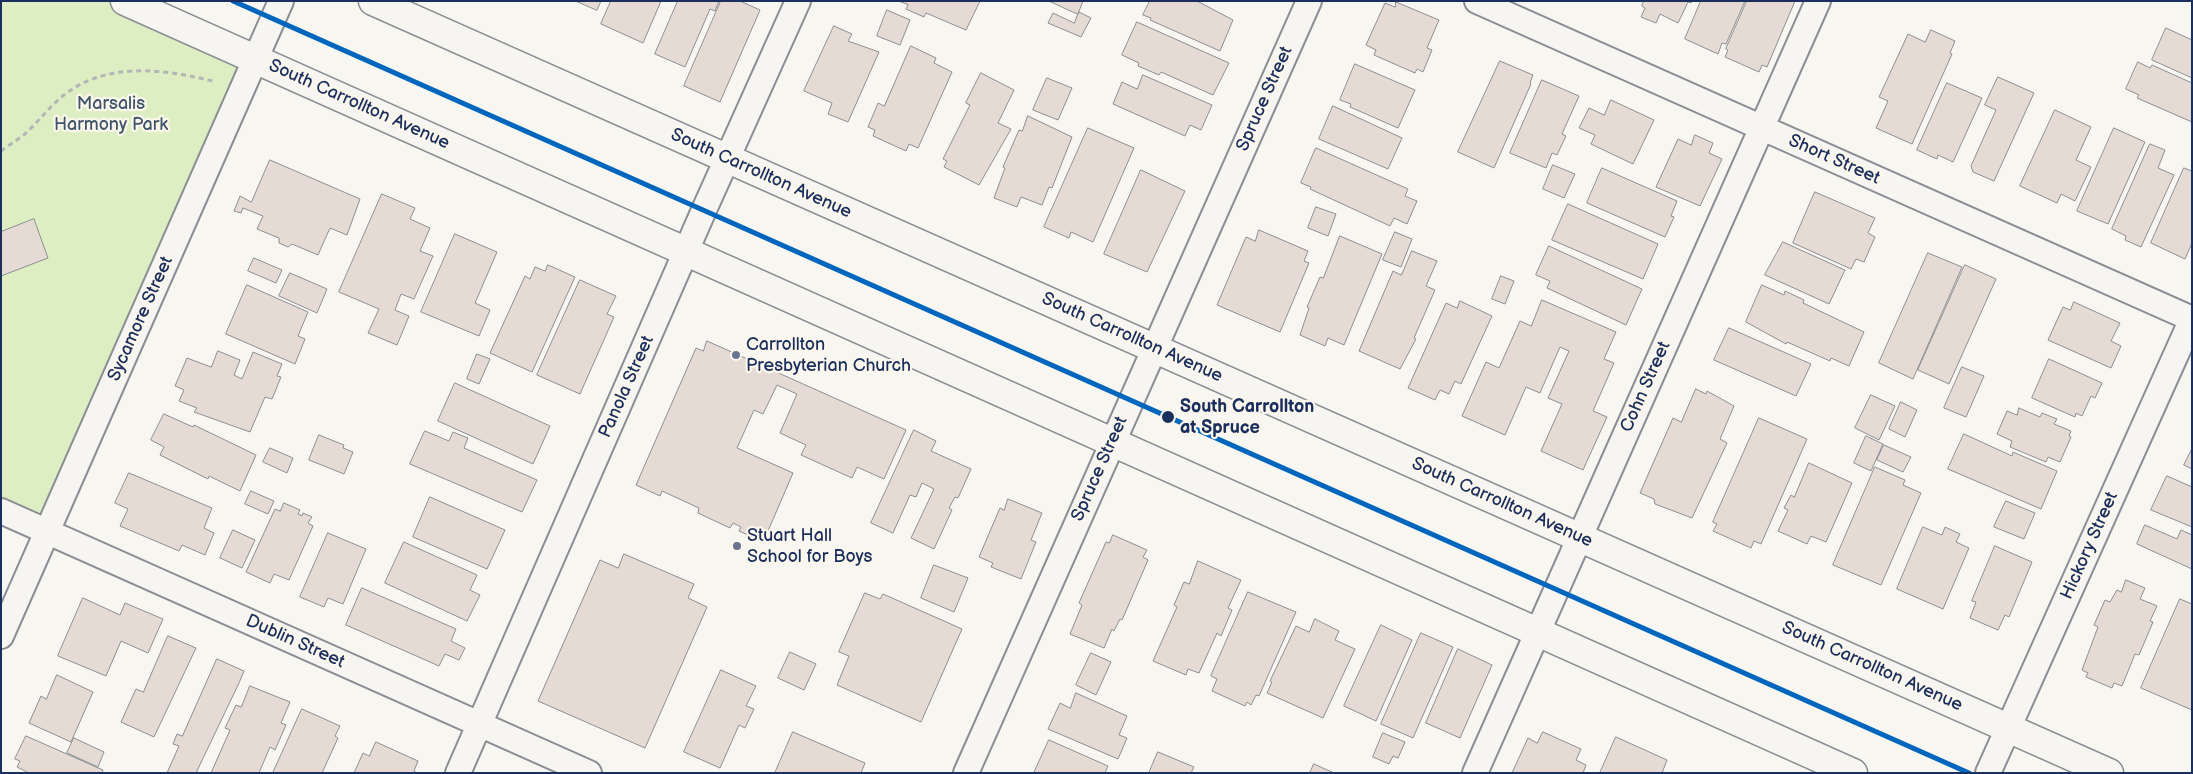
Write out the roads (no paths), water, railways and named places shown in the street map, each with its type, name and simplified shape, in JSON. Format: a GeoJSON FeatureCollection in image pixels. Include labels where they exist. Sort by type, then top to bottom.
{"type":"FeatureCollection","features":[{"type":"Feature","properties":{"kind":"main road","name":"South Carrollton Avenue"},"geometry":{"type":"LineString","coordinates":[[125,1],[1853,773]]}},
{"type":"Feature","properties":{"kind":"main road","name":"South Carrollton Avenue"},"geometry":{"type":"LineString","coordinates":[[373,1],[2109,773]]}},
{"type":"Feature","properties":{"kind":"street","name":"Sycamore Street"},"geometry":{"type":"LineString","coordinates":[[1,636],[281,1]]}},
{"type":"Feature","properties":{"kind":"street","name":"Panola Street"},"geometry":{"type":"LineString","coordinates":[[458,773],[686,251],[798,1]]}},
{"type":"Feature","properties":{"kind":"street","name":"Spruce Street"},"geometry":{"type":"LineString","coordinates":[[966,773],[1309,1]]}},
{"type":"Feature","properties":{"kind":"street","name":"Short Street"},"geometry":{"type":"LineString","coordinates":[[1477,1],[2192,319]]}},
{"type":"Feature","properties":{"kind":"street","name":"Cohn Street"},"geometry":{"type":"LineString","coordinates":[[1475,773],[1818,1]]}},
{"type":"Feature","properties":{"kind":"street","name":"Hickory Street"},"geometry":{"type":"LineString","coordinates":[[1988,773],[2192,319]]}},
{"type":"Feature","properties":{"kind":"street","name":"Dublin Street"},"geometry":{"type":"LineString","coordinates":[[1,511],[589,773]]}},
{"type":"Feature","properties":{"kind":"place","name":"Carrollton Presbyterian Church"},"geometry":{"type":"Point","coordinates":[736,355]}},
{"type":"Feature","properties":{"kind":"place","name":"South Carrollton at Spruce"},"geometry":{"type":"Point","coordinates":[1168,417]}},
{"type":"Feature","properties":{"kind":"place","name":"Stuart Hall School for Boys"},"geometry":{"type":"Point","coordinates":[737,546]}},
{"type":"Feature","properties":{"kind":"park label","name":"Marsalis Harmony Park"},"geometry":{"type":"Point","coordinates":[111,114]}}]}
